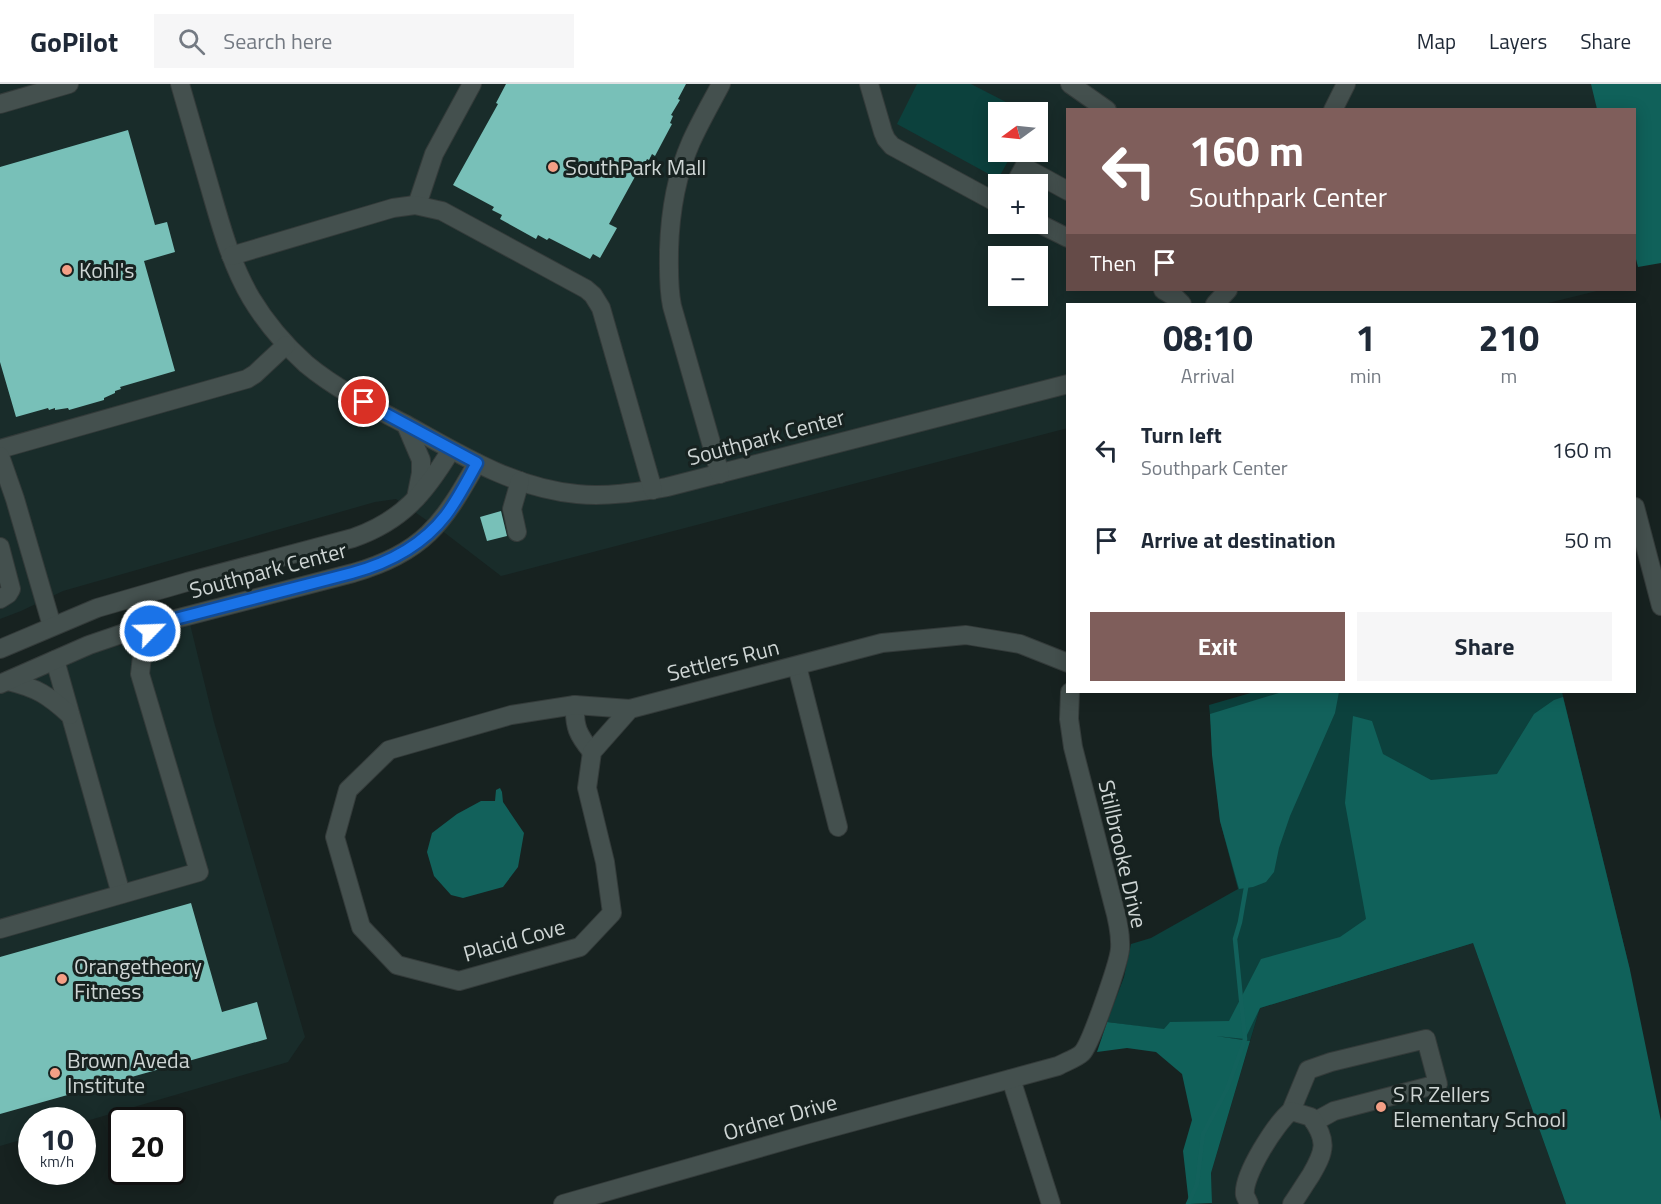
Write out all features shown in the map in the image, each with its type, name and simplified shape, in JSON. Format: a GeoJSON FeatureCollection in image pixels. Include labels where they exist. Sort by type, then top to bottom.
{"type":"FeatureCollection","features":[{"type":"Feature","properties":{"kind":"street"},"geometry":{"type":"LineString","coordinates":[[0,104],[69,84]]}},
{"type":"Feature","properties":{"kind":"street","name":"Southpark Center"},"geometry":{"type":"LineString","coordinates":[[180,84],[220,223],[239,277],[267,322],[286,345],[318,373],[352,395],[492,471],[520,481],[580,495],[607,496],[653,490],[1066,385]]}},
{"type":"Feature","properties":{"kind":"street"},"geometry":{"type":"LineString","coordinates":[[417,205],[434,154],[472,84]]}},
{"type":"Feature","properties":{"kind":"street"},"geometry":{"type":"LineString","coordinates":[[720,474],[672,306],[669,267],[672,210],[681,167],[695,134],[722,84]]}},
{"type":"Feature","properties":{"kind":"street"},"geometry":{"type":"LineString","coordinates":[[869,84],[883,132],[892,146],[988,198]]}},
{"type":"Feature","properties":{"kind":"street"},"geometry":{"type":"LineString","coordinates":[[1070,84],[1104,108]]}},
{"type":"Feature","properties":{"kind":"street"},"geometry":{"type":"LineString","coordinates":[[1334,108],[1346,84]]}},
{"type":"Feature","properties":{"kind":"street"},"geometry":{"type":"LineString","coordinates":[[1020,174],[1024,167],[1037,174]]}},
{"type":"Feature","properties":{"kind":"street"},"geometry":{"type":"LineString","coordinates":[[1048,180],[1066,190]]}},
{"type":"Feature","properties":{"kind":"street"},"geometry":{"type":"LineString","coordinates":[[231,255],[400,206],[417,205],[442,211],[586,289],[593,295],[603,314],[653,490]]}},
{"type":"Feature","properties":{"kind":"street"},"geometry":{"type":"LineString","coordinates":[[1048,228],[1066,237]]}},
{"type":"Feature","properties":{"kind":"street"},"geometry":{"type":"LineString","coordinates":[[1165,291],[1181,303]]}},
{"type":"Feature","properties":{"kind":"street"},"geometry":{"type":"LineString","coordinates":[[1216,303],[1227,291]]}},
{"type":"Feature","properties":{"kind":"street"},"geometry":{"type":"LineString","coordinates":[[0,449],[247,379],[286,345]]}},
{"type":"Feature","properties":{"kind":"street"},"geometry":{"type":"LineString","coordinates":[[406,425],[421,460],[416,498]]}},
{"type":"Feature","properties":{"kind":"street","name":"Southpark Center"},"geometry":{"type":"LineString","coordinates":[[0,648],[97,608],[361,536],[386,524],[423,492],[451,450]]}},
{"type":"Feature","properties":{"kind":"street"},"geometry":{"type":"LineString","coordinates":[[0,456],[7,501],[52,626]]}},
{"type":"Feature","properties":{"kind":"street","name":"Southpark Center"},"geometry":{"type":"LineString","coordinates":[[4,683],[98,642],[156,624],[352,573],[391,560],[414,546],[438,524],[457,499],[477,463]]}},
{"type":"Feature","properties":{"kind":"street"},"geometry":{"type":"LineString","coordinates":[[518,532],[513,509],[520,481]]}},
{"type":"Feature","properties":{"kind":"street"},"geometry":{"type":"LineString","coordinates":[[1636,510],[1657,578],[1661,606]]}},
{"type":"Feature","properties":{"kind":"street"},"geometry":{"type":"LineString","coordinates":[[0,547],[11,586],[8,594],[0,599]]}},
{"type":"Feature","properties":{"kind":"street"},"geometry":{"type":"LineString","coordinates":[[0,929],[199,872],[140,674],[144,638],[156,624]]}},
{"type":"Feature","properties":{"kind":"street","name":"Settlers Run"},"geometry":{"type":"LineString","coordinates":[[388,750],[511,715],[575,705],[630,709],[882,643],[966,635],[1020,644],[1066,662]]}},
{"type":"Feature","properties":{"kind":"street"},"geometry":{"type":"LineString","coordinates":[[55,660],[121,894]]}},
{"type":"Feature","properties":{"kind":"street"},"geometry":{"type":"LineString","coordinates":[[797,666],[838,827]]}},
{"type":"Feature","properties":{"kind":"street"},"geometry":{"type":"LineString","coordinates":[[4,683],[32,687],[45,694],[70,715]]}},
{"type":"Feature","properties":{"kind":"street","name":"Stillbrooke Drive"},"geometry":{"type":"LineString","coordinates":[[1011,1079],[1058,1066],[1082,1053],[1091,1036],[1120,949],[1118,922],[1073,747],[1069,719],[1070,693]]}},
{"type":"Feature","properties":{"kind":"street"},"geometry":{"type":"LineString","coordinates":[[575,705],[574,721],[584,742],[592,752],[630,709]]}},
{"type":"Feature","properties":{"kind":"street","name":"Placid Cove"},"geometry":{"type":"LineString","coordinates":[[388,750],[348,790],[335,837],[361,927],[397,965],[459,981],[580,947],[612,913],[605,862],[587,788],[592,752]]}},
{"type":"Feature","properties":{"kind":"street"},"geometry":{"type":"LineString","coordinates":[[1250,1204],[1245,1196],[1246,1182],[1270,1136],[1283,1117],[1291,1111],[1308,1071],[1331,1062],[1426,1039],[1438,1084],[1340,1109],[1314,1122]]}},
{"type":"Feature","properties":{"kind":"street"},"geometry":{"type":"LineString","coordinates":[[1011,1079],[1051,1204]]}},
{"type":"Feature","properties":{"kind":"street","name":"Ordner Drive"},"geometry":{"type":"LineString","coordinates":[[563,1204],[1011,1079]]}},
{"type":"Feature","properties":{"kind":"street"},"geometry":{"type":"LineString","coordinates":[[1291,1111],[1311,1117],[1321,1134],[1323,1146],[1322,1157],[1293,1204]]}},
{"type":"Feature","properties":{"kind":"shaded area"},"geometry":{"type":"Polygon","coordinates":[[[0,84],[1593,84],[1599,108],[1066,108],[1066,291],[1597,291],[1548,303],[1066,303],[1066,429],[501,576],[396,499],[375,502],[63,591],[0,619],[0,84]]]}},
{"type":"Feature","properties":{"kind":"shaded area"},"geometry":{"type":"Polygon","coordinates":[[[917,84],[971,84],[1006,102],[988,102],[988,162],[1007,162],[1001,174],[989,174],[897,124],[917,84]]]}},
{"type":"Feature","properties":{"kind":"shaded area"},"geometry":{"type":"Polygon","coordinates":[[[1591,84],[1661,84],[1661,263],[1638,267],[1636,259],[1636,108],[1597,108],[1591,84]]]}},
{"type":"Feature","properties":{"kind":"shaded area"},"geometry":{"type":"Polygon","coordinates":[[[190,624],[214,722],[305,1037],[288,1062],[134,1107],[108,1107],[108,1115],[96,1118],[96,1107],[18,1107],[18,1141],[0,1146],[0,688],[87,655],[190,624]]]}},
{"type":"Feature","properties":{"kind":"shaded area"},"geometry":{"type":"Polygon","coordinates":[[[1251,693],[1562,693],[1630,970],[1473,943],[1260,1008],[1250,1041],[1107,1022],[1124,977],[1131,944],[1151,938],[1238,889],[1220,821],[1209,705],[1251,693]]]}},
{"type":"Feature","properties":{"kind":"shaded area"},"geometry":{"type":"Polygon","coordinates":[[[1279,693],[1339,693],[1335,713],[1290,816],[1274,872],[1266,882],[1253,887],[1239,889],[1220,821],[1212,755],[1210,714],[1279,693]]]}},
{"type":"Feature","properties":{"kind":"shaded area"},"geometry":{"type":"Polygon","coordinates":[[[1563,697],[1630,970],[1661,1121],[1661,1204],[1566,1204],[1473,943],[1260,1008],[1245,1039],[1216,1036],[1250,1041],[1211,1173],[1212,1203],[1189,1204],[1183,1151],[1192,1120],[1182,1074],[1156,1052],[1127,1048],[1097,1052],[1107,1022],[1164,1029],[1170,1022],[1229,1021],[1261,959],[1340,937],[1366,919],[1345,803],[1353,716],[1372,721],[1383,754],[1431,780],[1497,774],[1534,714],[1554,700],[1563,697]]]}},
{"type":"Feature","properties":{"kind":"shaded area"},"geometry":{"type":"Polygon","coordinates":[[[500,788],[503,802],[524,833],[518,867],[503,887],[463,898],[451,895],[434,876],[427,852],[432,833],[457,814],[481,801],[495,801],[496,790],[500,788]]]}},
{"type":"Feature","properties":{"kind":"shaded area","name":"S R Zellers Elementary School"},"geometry":{"type":"Polygon","coordinates":[[[1473,943],[1566,1204],[1211,1204],[1211,1173],[1260,1008],[1473,943]]]}},
{"type":"Feature","properties":{"kind":"building","name":"SouthPark Mall"},"geometry":{"type":"Polygon","coordinates":[[[506,84],[686,84],[671,115],[673,116],[670,123],[672,124],[655,156],[652,154],[639,174],[637,173],[609,224],[617,228],[600,258],[593,254],[590,259],[549,238],[547,240],[538,235],[536,239],[500,219],[502,215],[492,210],[494,207],[453,185],[498,104],[496,103],[506,84]]]}},
{"type":"Feature","properties":{"kind":"building"},"geometry":{"type":"Polygon","coordinates":[[[128,130],[155,225],[167,222],[175,252],[144,261],[175,371],[120,387],[121,389],[104,400],[69,410],[68,408],[55,410],[55,408],[49,410],[48,408],[16,417],[0,362],[0,167],[128,130]]]}},
{"type":"Feature","properties":{"kind":"building"},"geometry":{"type":"Polygon","coordinates":[[[501,511],[507,536],[487,541],[480,517],[501,511]]]}},
{"type":"Feature","properties":{"kind":"building"},"geometry":{"type":"Polygon","coordinates":[[[191,903],[222,1012],[257,1002],[267,1039],[25,1107],[18,1107],[18,1109],[0,1114],[0,957],[191,903]]]}},
{"type":"Feature","properties":{"kind":"waterway"},"geometry":{"type":"LineString","coordinates":[[1188,1204],[1197,1184],[1203,1134],[1227,1089],[1245,1039],[1235,939],[1247,882]]}},
{"type":"Feature","properties":{"kind":"place","name":"SouthPark Mall"},"geometry":{"type":"Point","coordinates":[553,167]}},
{"type":"Feature","properties":{"kind":"place","name":"Kohl's"},"geometry":{"type":"Point","coordinates":[67,270]}},
{"type":"Feature","properties":{"kind":"place","name":"Orangetheory Fitness"},"geometry":{"type":"Point","coordinates":[62,979]}},
{"type":"Feature","properties":{"kind":"place","name":"Brown Aveda Institute"},"geometry":{"type":"Point","coordinates":[55,1073]}},
{"type":"Feature","properties":{"kind":"place","name":"S R Zellers Elementary School"},"geometry":{"type":"Point","coordinates":[1381,1107]}},
{"type":"Feature","properties":{"kind":"route"},"geometry":{"type":"LineString","coordinates":[[150,631],[156,624],[364,570],[383,563],[414,546],[438,524],[457,499],[477,463],[364,402]]}}]}
